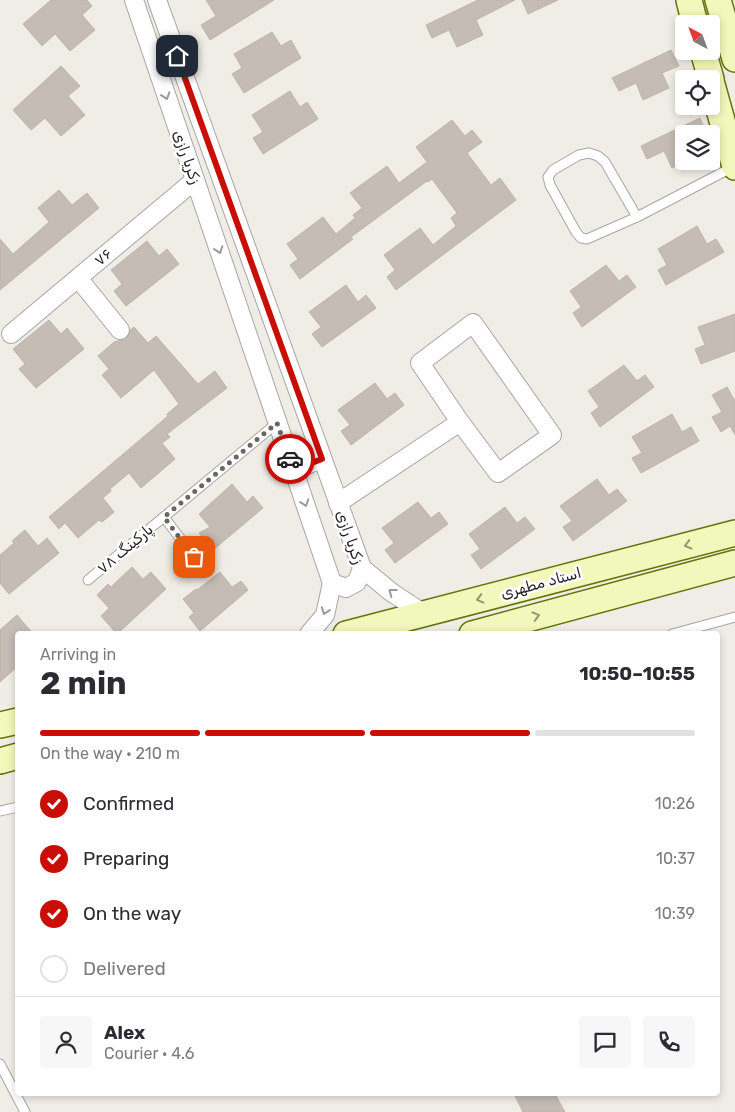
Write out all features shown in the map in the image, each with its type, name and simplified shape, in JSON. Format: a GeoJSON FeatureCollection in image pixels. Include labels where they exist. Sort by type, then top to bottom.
{"type":"FeatureCollection","features":[{"type":"Feature","properties":{"kind":"street","name":"زکریا رازی"},"geometry":{"type":"LineString","coordinates":[[134,0],[332,583],[346,588],[358,582],[362,568],[157,0]]}},
{"type":"Feature","properties":{"kind":"street"},"geometry":{"type":"LineString","coordinates":[[689,0],[693,15]]}},
{"type":"Feature","properties":{"kind":"street"},"geometry":{"type":"LineString","coordinates":[[718,0],[735,59]]}},
{"type":"Feature","properties":{"kind":"street"},"geometry":{"type":"LineString","coordinates":[[720,112],[735,166]]}},
{"type":"Feature","properties":{"kind":"street","name":"۷۶"},"geometry":{"type":"LineString","coordinates":[[11,334],[195,180]]}},
{"type":"Feature","properties":{"kind":"street"},"geometry":{"type":"LineString","coordinates":[[206,213],[230,204]]}},
{"type":"Feature","properties":{"kind":"street"},"geometry":{"type":"LineString","coordinates":[[78,278],[120,330]]}},
{"type":"Feature","properties":{"kind":"street"},"geometry":{"type":"LineString","coordinates":[[473,323],[552,435],[498,473],[460,422],[420,363],[473,323]]}},
{"type":"Feature","properties":{"kind":"street"},"geometry":{"type":"LineString","coordinates":[[338,503],[460,422]]}},
{"type":"Feature","properties":{"kind":"street"},"geometry":{"type":"LineString","coordinates":[[293,470],[322,459]]}},
{"type":"Feature","properties":{"kind":"street","name":"استاد مطهری"},"geometry":{"type":"LineString","coordinates":[[358,631],[735,533]]}},
{"type":"Feature","properties":{"kind":"street","name":"استاد مطهری"},"geometry":{"type":"LineString","coordinates":[[483,631],[735,563]]}},
{"type":"Feature","properties":{"kind":"street"},"geometry":{"type":"LineString","coordinates":[[362,568],[391,592],[423,614]]}},
{"type":"Feature","properties":{"kind":"street"},"geometry":{"type":"LineString","coordinates":[[312,631],[325,615],[332,583]]}},
{"type":"Feature","properties":{"kind":"street"},"geometry":{"type":"LineString","coordinates":[[0,725],[15,721]]}},
{"type":"Feature","properties":{"kind":"street"},"geometry":{"type":"LineString","coordinates":[[0,761],[15,757]]}},
{"type":"Feature","properties":{"kind":"lane"},"geometry":{"type":"LineString","coordinates":[[637,217],[605,162],[598,156],[589,153],[579,156],[553,170],[548,177],[550,185],[576,232],[581,238],[587,239],[637,217],[735,166]]}},
{"type":"Feature","properties":{"kind":"lane","name":"پارکینگ ۷۸"},"geometry":{"type":"LineString","coordinates":[[88,580],[277,423]]}},
{"type":"Feature","properties":{"kind":"lane"},"geometry":{"type":"LineString","coordinates":[[164,517],[204,570]]}},
{"type":"Feature","properties":{"kind":"lane"},"geometry":{"type":"LineString","coordinates":[[683,631],[735,617]]}},
{"type":"Feature","properties":{"kind":"lane"},"geometry":{"type":"LineString","coordinates":[[0,811],[15,808]]}},
{"type":"Feature","properties":{"kind":"lane"},"geometry":{"type":"LineString","coordinates":[[0,1064],[15,1093]]}},
{"type":"Feature","properties":{"kind":"lane"},"geometry":{"type":"LineString","coordinates":[[17,1096],[25,1112]]}},
{"type":"Feature","properties":{"kind":"building"},"geometry":{"type":"Polygon","coordinates":[[[51,0],[87,0],[92,6],[82,15],[95,30],[70,51],[55,34],[42,46],[23,24],[51,0]]]}},
{"type":"Feature","properties":{"kind":"building"},"geometry":{"type":"Polygon","coordinates":[[[206,0],[274,0],[210,40],[201,25],[216,16],[206,0]]]}},
{"type":"Feature","properties":{"kind":"building"},"geometry":{"type":"Polygon","coordinates":[[[478,0],[515,0],[476,20],[483,35],[457,47],[449,30],[432,38],[426,25],[478,0]]]}},
{"type":"Feature","properties":{"kind":"building"},"geometry":{"type":"Polygon","coordinates":[[[522,0],[558,0],[528,14],[522,0]]]}},
{"type":"Feature","properties":{"kind":"building"},"geometry":{"type":"Polygon","coordinates":[[[272,32],[281,46],[291,40],[301,58],[244,93],[232,74],[242,68],[234,54],[272,32]]]}},
{"type":"Feature","properties":{"kind":"building"},"geometry":{"type":"Polygon","coordinates":[[[671,50],[679,66],[662,73],[669,88],[643,100],[636,83],[619,91],[612,78],[671,50]]]}},
{"type":"Feature","properties":{"kind":"building"},"geometry":{"type":"Polygon","coordinates":[[[61,66],[80,86],[68,96],[85,115],[61,136],[45,118],[31,130],[13,110],[61,66]]]}},
{"type":"Feature","properties":{"kind":"building"},"geometry":{"type":"Polygon","coordinates":[[[290,91],[300,107],[307,102],[318,119],[263,154],[253,138],[263,132],[252,115],[290,91]]]}},
{"type":"Feature","properties":{"kind":"building"},"geometry":{"type":"Polygon","coordinates":[[[700,118],[703,125],[685,125],[700,118]]]}},
{"type":"Feature","properties":{"kind":"building"},"geometry":{"type":"Polygon","coordinates":[[[452,120],[465,136],[472,130],[482,142],[467,153],[491,185],[500,178],[516,200],[396,290],[387,277],[395,270],[384,255],[420,228],[433,245],[456,226],[451,218],[457,213],[432,179],[351,237],[353,239],[300,279],[290,265],[298,259],[287,244],[323,217],[336,234],[355,218],[353,215],[362,208],[350,193],[387,166],[399,183],[427,162],[416,147],[452,120]]]}},
{"type":"Feature","properties":{"kind":"building"},"geometry":{"type":"Polygon","coordinates":[[[675,130],[675,166],[672,168],[664,151],[647,159],[641,146],[675,130]]]}},
{"type":"Feature","properties":{"kind":"building"},"geometry":{"type":"Polygon","coordinates":[[[59,190],[72,205],[87,193],[99,208],[0,290],[0,239],[13,254],[49,222],[38,208],[59,190]]]}},
{"type":"Feature","properties":{"kind":"building"},"geometry":{"type":"Polygon","coordinates":[[[697,226],[707,244],[716,239],[724,252],[666,285],[658,270],[667,265],[658,249],[697,226]]]}},
{"type":"Feature","properties":{"kind":"building"},"geometry":{"type":"Polygon","coordinates":[[[147,241],[159,256],[167,249],[179,264],[126,306],[114,291],[122,284],[111,270],[147,241]]]}},
{"type":"Feature","properties":{"kind":"building"},"geometry":{"type":"Polygon","coordinates":[[[606,265],[619,281],[627,275],[636,287],[582,327],[573,313],[581,307],[570,291],[606,265]]]}},
{"type":"Feature","properties":{"kind":"building"},"geometry":{"type":"Polygon","coordinates":[[[346,285],[358,302],[366,295],[376,308],[322,347],[312,334],[321,327],[309,312],[346,285]]]}},
{"type":"Feature","properties":{"kind":"building"},"geometry":{"type":"Polygon","coordinates":[[[735,314],[735,351],[701,364],[695,349],[705,345],[698,327],[735,314]]]}},
{"type":"Feature","properties":{"kind":"building"},"geometry":{"type":"Polygon","coordinates":[[[49,320],[61,334],[67,328],[84,349],[36,388],[19,369],[25,364],[13,349],[49,320]]]}},
{"type":"Feature","properties":{"kind":"building"},"geometry":{"type":"Polygon","coordinates":[[[134,327],[148,343],[156,336],[198,384],[215,371],[227,388],[167,434],[170,437],[162,443],[175,459],[141,488],[129,473],[110,489],[111,491],[103,498],[114,512],[102,522],[99,520],[78,538],[65,523],[59,529],[49,517],[168,416],[167,414],[179,404],[154,370],[121,398],[102,375],[109,369],[98,356],[114,342],[126,339],[130,330],[134,327]]]}},
{"type":"Feature","properties":{"kind":"building"},"geometry":{"type":"Polygon","coordinates":[[[624,365],[637,381],[645,375],[654,387],[600,427],[591,413],[599,407],[588,391],[624,365]]]}},
{"type":"Feature","properties":{"kind":"building"},"geometry":{"type":"Polygon","coordinates":[[[375,383],[387,399],[395,393],[404,405],[351,445],[341,431],[350,425],[338,410],[375,383]]]}},
{"type":"Feature","properties":{"kind":"building"},"geometry":{"type":"Polygon","coordinates":[[[727,387],[735,401],[735,435],[730,426],[721,432],[712,417],[722,412],[712,395],[727,387]]]}},
{"type":"Feature","properties":{"kind":"building"},"geometry":{"type":"Polygon","coordinates":[[[672,414],[682,432],[691,427],[699,441],[641,473],[632,458],[642,453],[632,437],[672,414]]]}},
{"type":"Feature","properties":{"kind":"building"},"geometry":{"type":"Polygon","coordinates":[[[597,479],[609,495],[617,489],[627,501],[573,541],[563,527],[572,521],[560,506],[597,479]]]}},
{"type":"Feature","properties":{"kind":"building"},"geometry":{"type":"Polygon","coordinates":[[[232,484],[247,502],[253,496],[263,508],[213,550],[199,533],[210,527],[199,514],[232,484]]]}},
{"type":"Feature","properties":{"kind":"building"},"geometry":{"type":"Polygon","coordinates":[[[418,502],[431,518],[439,512],[448,524],[395,563],[385,550],[394,543],[382,528],[418,502]]]}},
{"type":"Feature","properties":{"kind":"building"},"geometry":{"type":"Polygon","coordinates":[[[505,507],[517,523],[525,517],[535,529],[481,569],[471,555],[480,549],[469,534],[505,507]]]}},
{"type":"Feature","properties":{"kind":"building"},"geometry":{"type":"Polygon","coordinates":[[[25,530],[38,546],[47,538],[59,553],[9,594],[0,583],[0,555],[25,530]]]}},
{"type":"Feature","properties":{"kind":"building"},"geometry":{"type":"Polygon","coordinates":[[[132,567],[143,579],[151,572],[166,589],[120,631],[114,631],[101,616],[109,608],[97,595],[108,584],[111,587],[132,567]]]}},
{"type":"Feature","properties":{"kind":"building"},"geometry":{"type":"Polygon","coordinates":[[[220,572],[232,587],[241,581],[248,590],[200,631],[189,617],[194,613],[183,599],[220,572]]]}},
{"type":"Feature","properties":{"kind":"building"},"geometry":{"type":"Polygon","coordinates":[[[17,615],[30,631],[15,631],[15,669],[0,682],[0,630],[17,615]]]}},
{"type":"Feature","properties":{"kind":"building"},"geometry":{"type":"Polygon","coordinates":[[[515,1096],[556,1096],[565,1112],[523,1112],[515,1096]]]}},
{"type":"Feature","properties":{"kind":"way so far"},"geometry":{"type":"LineString","coordinates":[[194,557],[164,517],[277,423],[290,459]]}},
{"type":"Feature","properties":{"kind":"route"},"geometry":{"type":"LineString","coordinates":[[177,56],[322,459],[293,470],[290,459]]}}]}
